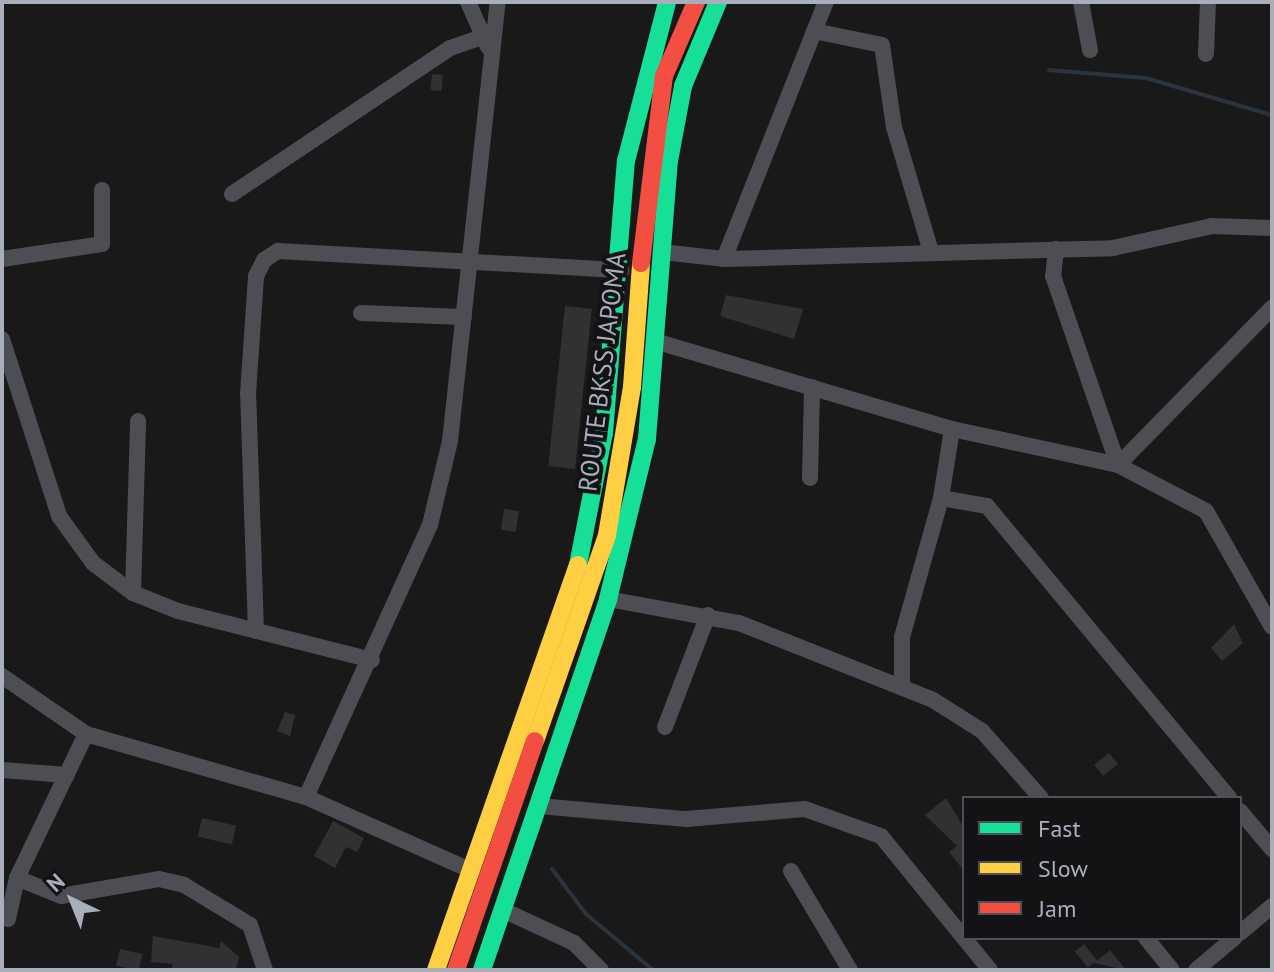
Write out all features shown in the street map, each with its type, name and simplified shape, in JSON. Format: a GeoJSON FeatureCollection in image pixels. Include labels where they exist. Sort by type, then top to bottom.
{"type":"FeatureCollection","features":[{"type":"Feature","properties":{"kind":"main road"},"geometry":{"type":"LineString","coordinates":[[436,970],[572,592],[604,433],[621,270],[626,161],[667,2]]}},
{"type":"Feature","properties":{"kind":"main road","name":"ROUTE BKSS JAPOMA"},"geometry":{"type":"LineString","coordinates":[[456,970],[607,535],[632,387],[650,148],[664,76],[696,2]]}},
{"type":"Feature","properties":{"kind":"main road"},"geometry":{"type":"LineString","coordinates":[[482,970],[608,599],[647,439],[658,342],[662,252],[683,86],[718,2]]}},
{"type":"Feature","properties":{"kind":"street"},"geometry":{"type":"LineString","coordinates":[[468,2],[487,42]]}},
{"type":"Feature","properties":{"kind":"street"},"geometry":{"type":"LineString","coordinates":[[306,797],[329,736],[372,660],[430,525],[450,441],[471,264],[487,42],[498,2]]}},
{"type":"Feature","properties":{"kind":"street"},"geometry":{"type":"LineString","coordinates":[[724,259],[826,2]]}},
{"type":"Feature","properties":{"kind":"street"},"geometry":{"type":"LineString","coordinates":[[1081,2],[1090,50]]}},
{"type":"Feature","properties":{"kind":"street"},"geometry":{"type":"LineString","coordinates":[[1206,54],[1208,2]]}},
{"type":"Feature","properties":{"kind":"street"},"geometry":{"type":"LineString","coordinates":[[814,31],[882,45],[894,127],[931,252]]}},
{"type":"Feature","properties":{"kind":"street"},"geometry":{"type":"LineString","coordinates":[[232,194],[450,48],[487,42]]}},
{"type":"Feature","properties":{"kind":"street"},"geometry":{"type":"LineString","coordinates":[[2,259],[102,244],[102,190]]}},
{"type":"Feature","properties":{"kind":"street"},"geometry":{"type":"LineString","coordinates":[[662,252],[724,259],[1113,248],[1212,226],[1272,228]]}},
{"type":"Feature","properties":{"kind":"street"},"geometry":{"type":"LineString","coordinates":[[1056,249],[1053,276],[1118,465]]}},
{"type":"Feature","properties":{"kind":"street"},"geometry":{"type":"LineString","coordinates":[[256,631],[248,394],[256,276],[264,260],[278,251],[621,270]]}},
{"type":"Feature","properties":{"kind":"street"},"geometry":{"type":"LineString","coordinates":[[1118,465],[1272,308]]}},
{"type":"Feature","properties":{"kind":"street"},"geometry":{"type":"LineString","coordinates":[[361,313],[464,317]]}},
{"type":"Feature","properties":{"kind":"street"},"geometry":{"type":"LineString","coordinates":[[2,339],[59,516],[93,563],[133,593],[256,631],[372,660]]}},
{"type":"Feature","properties":{"kind":"street"},"geometry":{"type":"LineString","coordinates":[[658,342],[952,429],[1118,465],[1206,511],[1272,627]]}},
{"type":"Feature","properties":{"kind":"street"},"geometry":{"type":"LineString","coordinates":[[810,478],[812,387]]}},
{"type":"Feature","properties":{"kind":"street"},"geometry":{"type":"LineString","coordinates":[[133,593],[138,421]]}},
{"type":"Feature","properties":{"kind":"street"},"geometry":{"type":"LineString","coordinates":[[902,687],[902,637],[941,498],[952,429]]}},
{"type":"Feature","properties":{"kind":"street"},"geometry":{"type":"LineString","coordinates":[[941,498],[987,506],[1227,796]]}},
{"type":"Feature","properties":{"kind":"street"},"geometry":{"type":"LineString","coordinates":[[608,599],[708,615],[902,687],[982,731],[1039,796]]}},
{"type":"Feature","properties":{"kind":"street"},"geometry":{"type":"LineString","coordinates":[[665,727],[708,615]]}},
{"type":"Feature","properties":{"kind":"street"},"geometry":{"type":"LineString","coordinates":[[2,676],[86,734],[306,797],[472,871]]}},
{"type":"Feature","properties":{"kind":"street"},"geometry":{"type":"LineString","coordinates":[[8,919],[17,878],[86,734]]}},
{"type":"Feature","properties":{"kind":"street"},"geometry":{"type":"LineString","coordinates":[[2,770],[67,775]]}},
{"type":"Feature","properties":{"kind":"street"},"geometry":{"type":"LineString","coordinates":[[539,806],[686,819],[805,809],[881,836],[962,936]]}},
{"type":"Feature","properties":{"kind":"street"},"geometry":{"type":"LineString","coordinates":[[1242,813],[1272,849]]}},
{"type":"Feature","properties":{"kind":"street"},"geometry":{"type":"LineString","coordinates":[[791,871],[850,970]]}},
{"type":"Feature","properties":{"kind":"street"},"geometry":{"type":"LineString","coordinates":[[17,878],[61,896],[159,879],[184,885],[250,925],[265,970]]}},
{"type":"Feature","properties":{"kind":"street"},"geometry":{"type":"LineString","coordinates":[[1242,931],[1272,906]]}},
{"type":"Feature","properties":{"kind":"street"},"geometry":{"type":"LineString","coordinates":[[503,910],[574,943],[601,970]]}},
{"type":"Feature","properties":{"kind":"street"},"geometry":{"type":"LineString","coordinates":[[966,940],[990,970]]}},
{"type":"Feature","properties":{"kind":"street"},"geometry":{"type":"LineString","coordinates":[[1148,940],[1172,970]]}},
{"type":"Feature","properties":{"kind":"street"},"geometry":{"type":"LineString","coordinates":[[1196,970],[1232,940]]}},
{"type":"Feature","properties":{"kind":"building"},"geometry":{"type":"Polygon","coordinates":[[[432,74],[443,75],[442,91],[431,90],[432,74]]]}},
{"type":"Feature","properties":{"kind":"building"},"geometry":{"type":"Polygon","coordinates":[[[726,295],[803,309],[794,339],[720,316],[726,295]]]}},
{"type":"Feature","properties":{"kind":"building"},"geometry":{"type":"Polygon","coordinates":[[[565,306],[592,309],[575,469],[548,466],[565,306]]]}},
{"type":"Feature","properties":{"kind":"building"},"geometry":{"type":"Polygon","coordinates":[[[504,509],[519,511],[516,532],[501,530],[504,509]]]}},
{"type":"Feature","properties":{"kind":"building"},"geometry":{"type":"Polygon","coordinates":[[[1234,624],[1243,643],[1222,661],[1211,648],[1234,624]]]}},
{"type":"Feature","properties":{"kind":"building"},"geometry":{"type":"Polygon","coordinates":[[[285,712],[295,715],[290,736],[277,731],[285,712]]]}},
{"type":"Feature","properties":{"kind":"building"},"geometry":{"type":"Polygon","coordinates":[[[1109,753],[1118,764],[1103,776],[1094,765],[1109,753]]]}},
{"type":"Feature","properties":{"kind":"building"},"geometry":{"type":"Polygon","coordinates":[[[946,798],[962,825],[962,868],[949,852],[957,846],[925,815],[946,798]]]}},
{"type":"Feature","properties":{"kind":"building"},"geometry":{"type":"Polygon","coordinates":[[[202,818],[236,826],[232,844],[198,837],[202,818]]]}},
{"type":"Feature","properties":{"kind":"building"},"geometry":{"type":"Polygon","coordinates":[[[333,821],[364,838],[357,852],[346,847],[335,868],[314,856],[333,821]]]}},
{"type":"Feature","properties":{"kind":"building"},"geometry":{"type":"Polygon","coordinates":[[[153,936],[219,948],[221,941],[239,957],[236,970],[171,970],[173,964],[151,962],[153,936]]]}},
{"type":"Feature","properties":{"kind":"building"},"geometry":{"type":"Polygon","coordinates":[[[1084,944],[1097,960],[1088,968],[1075,952],[1084,944]]]}},
{"type":"Feature","properties":{"kind":"building"},"geometry":{"type":"Polygon","coordinates":[[[120,949],[142,954],[139,970],[116,966],[120,949]]]}},
{"type":"Feature","properties":{"kind":"building"},"geometry":{"type":"Polygon","coordinates":[[[1110,950],[1126,970],[1094,963],[1110,950]]]}},
{"type":"Feature","properties":{"kind":"waterway"},"geometry":{"type":"LineString","coordinates":[[1049,70],[1146,78],[1272,115]]}},
{"type":"Feature","properties":{"kind":"waterway"},"geometry":{"type":"LineString","coordinates":[[552,869],[586,914],[653,970]]}},
{"type":"Feature","properties":{"kind":"traffic: fast"},"geometry":{"type":"LineString","coordinates":[[578,565],[604,433],[626,161],[667,2]]}},
{"type":"Feature","properties":{"kind":"traffic: fast"},"geometry":{"type":"LineString","coordinates":[[482,970],[608,599],[647,439],[669,161],[683,86],[718,2]]}},
{"type":"Feature","properties":{"kind":"traffic: slow"},"geometry":{"type":"LineString","coordinates":[[535,741],[607,535],[632,387],[641,263]]}},
{"type":"Feature","properties":{"kind":"traffic: slow"},"geometry":{"type":"LineString","coordinates":[[436,970],[578,565]]}},
{"type":"Feature","properties":{"kind":"traffic: jam"},"geometry":{"type":"LineString","coordinates":[[641,263],[664,76],[696,2]]}},
{"type":"Feature","properties":{"kind":"traffic: jam"},"geometry":{"type":"LineString","coordinates":[[456,970],[535,741]]}}]}
